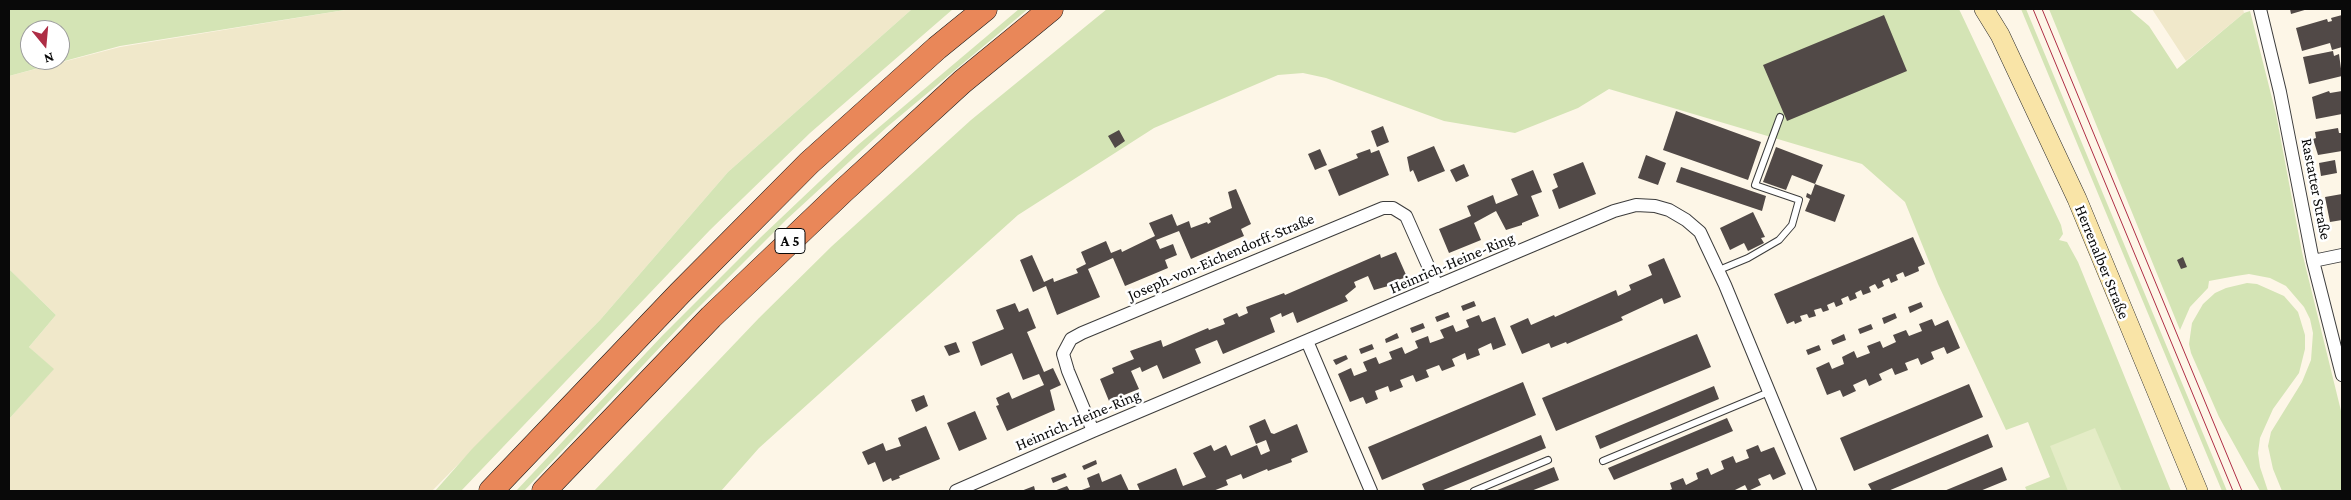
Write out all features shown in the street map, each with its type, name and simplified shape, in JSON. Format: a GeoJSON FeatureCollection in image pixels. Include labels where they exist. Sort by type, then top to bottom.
{"type":"FeatureCollection","features":[{"type":"Feature","properties":{"kind":"highway","name":"A 5"},"geometry":{"type":"LineString","coordinates":[[491,491],[680,293],[809,163],[937,48],[985,9]]}},
{"type":"Feature","properties":{"kind":"highway","name":"A 5"},"geometry":{"type":"LineString","coordinates":[[544,491],[711,317],[842,192],[962,82],[1051,9]]}},
{"type":"Feature","properties":{"kind":"main road","name":"Herrenalber Straße"},"geometry":{"type":"LineString","coordinates":[[1984,9],[2000,35],[2076,199],[2198,491]]}},
{"type":"Feature","properties":{"kind":"main road","name":"Herrenalber Straße"},"geometry":{"type":"LineString","coordinates":[[1993,9],[2000,35]]}},
{"type":"Feature","properties":{"kind":"street","name":"Rastatter Straße"},"geometry":{"type":"LineString","coordinates":[[2260,9],[2280,92],[2313,261],[2342,375]]}},
{"type":"Feature","properties":{"kind":"street","name":"Heinrich-Heine-Ring"},"geometry":{"type":"LineString","coordinates":[[956,491],[1437,286],[1614,212],[1636,205],[1655,206],[1669,210],[1686,220],[1700,232],[1719,270],[1810,491]]}},
{"type":"Feature","properties":{"kind":"street","name":"Joseph-von-Eichendorff-Straße"},"geometry":{"type":"LineString","coordinates":[[1093,431],[1068,371],[1063,354],[1071,339],[1082,333],[1383,208],[1393,208],[1406,216],[1437,286]]}},
{"type":"Feature","properties":{"kind":"street"},"geometry":{"type":"LineString","coordinates":[[2313,261],[2342,255]]}},
{"type":"Feature","properties":{"kind":"street"},"geometry":{"type":"LineString","coordinates":[[1307,341],[1371,491]]}},
{"type":"Feature","properties":{"kind":"lane"},"geometry":{"type":"LineString","coordinates":[[1719,270],[1748,258],[1779,240],[1792,225],[1799,200],[1756,185],[1780,116]]}},
{"type":"Feature","properties":{"kind":"lane"},"geometry":{"type":"LineString","coordinates":[[1603,461],[1769,392]]}},
{"type":"Feature","properties":{"kind":"lane"},"geometry":{"type":"LineString","coordinates":[[1474,491],[1548,460]]}},
{"type":"Feature","properties":{"kind":"shaded area"},"geometry":{"type":"Polygon","coordinates":[[[351,9],[912,9],[728,172],[600,320],[432,491],[9,491],[9,419],[53,369],[29,347],[56,315],[9,269],[9,76],[32,70],[70,70],[70,60],[120,47],[351,9]]]}},
{"type":"Feature","properties":{"kind":"shaded area"},"geometry":{"type":"Polygon","coordinates":[[[2152,9],[2243,9],[2244,13],[2186,61],[2152,9]]]}},
{"type":"Feature","properties":{"kind":"green space"},"geometry":{"type":"Polygon","coordinates":[[[9,9],[351,9],[120,46],[70,60],[70,20],[20,20],[20,70],[31,70],[9,76],[9,9]]]}},
{"type":"Feature","properties":{"kind":"green space"},"geometry":{"type":"Polygon","coordinates":[[[912,9],[953,9],[810,133],[710,230],[461,491],[435,491],[472,449],[600,320],[728,172],[912,9]]]}},
{"type":"Feature","properties":{"kind":"green space"},"geometry":{"type":"Polygon","coordinates":[[[1019,9],[1028,9],[887,127],[786,220],[681,325],[524,491],[516,491],[662,336],[761,237],[858,145],[1019,9]]]}},
{"type":"Feature","properties":{"kind":"green space"},"geometry":{"type":"Polygon","coordinates":[[[1107,9],[1959,9],[2061,225],[2063,234],[2059,240],[2067,242],[2078,262],[2171,491],[2027,491],[2025,487],[2050,477],[2028,422],[2006,430],[1938,284],[1905,202],[1862,164],[1609,89],[1578,108],[1515,133],[1444,121],[1326,78],[1303,73],[1278,75],[1154,128],[1018,215],[759,448],[721,491],[594,491],[759,318],[832,246],[971,120],[1107,9]]]}},
{"type":"Feature","properties":{"kind":"green space"},"geometry":{"type":"Polygon","coordinates":[[[2021,9],[2026,9],[2227,491],[2222,491],[2021,9]]]}},
{"type":"Feature","properties":{"kind":"green space"},"geometry":{"type":"Polygon","coordinates":[[[2049,9],[2129,9],[2149,26],[2177,69],[2244,13],[2250,11],[2276,114],[2302,252],[2342,415],[2342,491],[2282,491],[2273,469],[2268,446],[2271,432],[2302,382],[2311,360],[2313,333],[2310,319],[2304,307],[2286,286],[2270,278],[2249,274],[2209,281],[2208,288],[2190,307],[2180,330],[2049,9]]]}},
{"type":"Feature","properties":{"kind":"green space"},"geometry":{"type":"Polygon","coordinates":[[[9,269],[56,315],[29,347],[54,369],[9,419],[9,269]]]}},
{"type":"Feature","properties":{"kind":"green space"},"geometry":{"type":"Polygon","coordinates":[[[2247,283],[2257,284],[2284,296],[2298,312],[2305,335],[2305,349],[2299,373],[2273,409],[2260,438],[2258,453],[2260,467],[2268,491],[2260,491],[2219,417],[2191,353],[2189,344],[2192,323],[2203,304],[2215,293],[2247,283]]]}},
{"type":"Feature","properties":{"kind":"green space"},"geometry":{"type":"Polygon","coordinates":[[[2095,428],[2122,491],[2068,491],[2050,446],[2095,428]]]}},
{"type":"Feature","properties":{"kind":"building"},"geometry":{"type":"Polygon","coordinates":[[[2290,9],[2308,9],[2291,14],[2290,9]]]}},
{"type":"Feature","properties":{"kind":"building"},"geometry":{"type":"Polygon","coordinates":[[[1884,15],[1907,71],[1787,121],[1763,65],[1884,15]]]}},
{"type":"Feature","properties":{"kind":"building"},"geometry":{"type":"Polygon","coordinates":[[[2342,15],[2342,47],[2332,50],[2330,43],[2302,51],[2296,28],[2327,19],[2328,22],[2332,21],[2331,18],[2342,15]]]}},
{"type":"Feature","properties":{"kind":"building"},"geometry":{"type":"Polygon","coordinates":[[[2333,51],[2334,56],[2339,54],[2342,76],[2309,84],[2303,57],[2333,51]]]}},
{"type":"Feature","properties":{"kind":"building"},"geometry":{"type":"Polygon","coordinates":[[[2329,91],[2330,93],[2342,91],[2342,114],[2316,119],[2312,97],[2329,91]]]}},
{"type":"Feature","properties":{"kind":"building"},"geometry":{"type":"Polygon","coordinates":[[[1676,111],[1761,142],[1748,180],[1663,150],[1676,111]]]}},
{"type":"Feature","properties":{"kind":"building"},"geometry":{"type":"Polygon","coordinates":[[[1383,126],[1389,142],[1377,147],[1371,131],[1383,126]]]}},
{"type":"Feature","properties":{"kind":"building"},"geometry":{"type":"Polygon","coordinates":[[[2338,128],[2339,133],[2342,133],[2342,151],[2318,155],[2313,139],[2316,138],[2315,132],[2338,128]]]}},
{"type":"Feature","properties":{"kind":"building"},"geometry":{"type":"Polygon","coordinates":[[[1119,130],[1125,141],[1115,148],[1108,136],[1119,130]]]}},
{"type":"Feature","properties":{"kind":"building"},"geometry":{"type":"Polygon","coordinates":[[[1434,146],[1445,171],[1418,182],[1413,170],[1410,172],[1407,157],[1434,146]]]}},
{"type":"Feature","properties":{"kind":"building"},"geometry":{"type":"Polygon","coordinates":[[[1776,147],[1823,165],[1815,184],[1792,175],[1786,190],[1763,182],[1776,147]]]}},
{"type":"Feature","properties":{"kind":"building"},"geometry":{"type":"Polygon","coordinates":[[[1320,149],[1327,165],[1315,170],[1308,154],[1320,149]]]}},
{"type":"Feature","properties":{"kind":"building"},"geometry":{"type":"Polygon","coordinates":[[[1370,149],[1371,153],[1379,150],[1389,175],[1339,196],[1328,170],[1358,158],[1356,154],[1370,149]]]}},
{"type":"Feature","properties":{"kind":"building"},"geometry":{"type":"Polygon","coordinates":[[[1646,155],[1666,163],[1658,185],[1638,178],[1646,155]]]}},
{"type":"Feature","properties":{"kind":"building"},"geometry":{"type":"Polygon","coordinates":[[[2335,160],[2337,173],[2321,176],[2319,163],[2335,160]]]}},
{"type":"Feature","properties":{"kind":"building"},"geometry":{"type":"Polygon","coordinates":[[[1583,162],[1596,194],[1559,209],[1552,190],[1558,187],[1553,174],[1583,162]]]}},
{"type":"Feature","properties":{"kind":"building"},"geometry":{"type":"Polygon","coordinates":[[[1464,164],[1469,176],[1456,182],[1450,170],[1464,164]]]}},
{"type":"Feature","properties":{"kind":"building"},"geometry":{"type":"Polygon","coordinates":[[[1681,167],[1766,196],[1762,211],[1676,182],[1681,167]]]}},
{"type":"Feature","properties":{"kind":"building"},"geometry":{"type":"Polygon","coordinates":[[[1533,170],[1542,192],[1531,196],[1539,216],[1522,223],[1522,225],[1506,230],[1496,211],[1474,223],[1481,240],[1449,253],[1439,229],[1471,216],[1467,206],[1493,195],[1496,204],[1518,195],[1511,179],[1533,170]]]}},
{"type":"Feature","properties":{"kind":"building"},"geometry":{"type":"Polygon","coordinates":[[[1815,184],[1845,195],[1835,222],[1805,211],[1810,199],[1806,197],[1807,193],[1811,195],[1815,184]]]}},
{"type":"Feature","properties":{"kind":"building"},"geometry":{"type":"Polygon","coordinates":[[[1236,189],[1251,224],[1241,229],[1244,236],[1191,259],[1179,231],[1156,240],[1160,249],[1173,244],[1177,255],[1165,260],[1168,268],[1125,286],[1113,258],[1088,269],[1100,297],[1057,315],[1046,286],[1033,292],[1020,260],[1032,255],[1044,282],[1053,278],[1054,282],[1078,273],[1076,269],[1086,264],[1081,252],[1106,241],[1111,253],[1121,249],[1122,252],[1155,236],[1149,223],[1172,214],[1177,226],[1189,221],[1191,228],[1207,222],[1208,224],[1211,222],[1209,218],[1232,208],[1228,192],[1236,189]]]}},
{"type":"Feature","properties":{"kind":"building"},"geometry":{"type":"Polygon","coordinates":[[[2342,194],[2342,220],[2330,222],[2325,197],[2342,194]]]}},
{"type":"Feature","properties":{"kind":"building"},"geometry":{"type":"Polygon","coordinates":[[[1753,212],[1765,237],[1761,238],[1764,243],[1748,251],[1744,243],[1730,250],[1720,228],[1753,212]]]}},
{"type":"Feature","properties":{"kind":"building"},"geometry":{"type":"Polygon","coordinates":[[[1913,237],[1925,264],[1918,267],[1919,271],[1905,277],[1903,272],[1896,275],[1898,280],[1891,283],[1889,278],[1882,281],[1884,286],[1878,289],[1875,284],[1869,287],[1871,292],[1863,295],[1861,290],[1855,293],[1857,298],[1850,301],[1848,296],[1841,299],[1843,304],[1836,307],[1834,302],[1827,305],[1829,310],[1823,312],[1821,308],[1814,310],[1816,316],[1809,318],[1807,314],[1800,316],[1802,321],[1795,324],[1794,321],[1787,324],[1774,294],[1913,237]]]}},
{"type":"Feature","properties":{"kind":"building"},"geometry":{"type":"Polygon","coordinates":[[[1396,252],[1407,277],[1398,280],[1399,283],[1374,290],[1368,276],[1354,282],[1356,287],[1345,296],[1348,301],[1297,323],[1293,312],[1282,317],[1281,313],[1270,318],[1275,332],[1223,354],[1217,340],[1195,349],[1201,363],[1163,379],[1157,365],[1142,372],[1140,367],[1131,371],[1139,389],[1109,401],[1100,379],[1114,373],[1112,368],[1134,359],[1130,351],[1161,340],[1163,347],[1208,328],[1209,330],[1225,324],[1223,319],[1237,313],[1239,317],[1248,313],[1246,307],[1284,293],[1285,295],[1380,254],[1381,258],[1396,252]]]}},
{"type":"Feature","properties":{"kind":"building"},"geometry":{"type":"Polygon","coordinates":[[[2183,257],[2187,267],[2181,269],[2177,260],[2183,257]]]}},
{"type":"Feature","properties":{"kind":"building"},"geometry":{"type":"Polygon","coordinates":[[[1664,258],[1681,297],[1664,304],[1662,298],[1621,317],[1623,320],[1567,344],[1566,342],[1551,348],[1549,343],[1522,354],[1510,326],[1528,318],[1531,325],[1554,315],[1555,317],[1616,290],[1618,296],[1631,290],[1629,285],[1652,275],[1648,265],[1664,258]]]}},
{"type":"Feature","properties":{"kind":"building"},"geometry":{"type":"Polygon","coordinates":[[[1474,301],[1476,306],[1463,311],[1461,306],[1474,301]]]}},
{"type":"Feature","properties":{"kind":"building"},"geometry":{"type":"Polygon","coordinates":[[[1921,302],[1923,307],[1910,313],[1908,307],[1921,302]]]}},
{"type":"Feature","properties":{"kind":"building"},"geometry":{"type":"Polygon","coordinates":[[[1015,303],[1019,312],[1028,308],[1036,328],[1027,332],[1044,372],[1053,368],[1061,385],[1050,390],[1055,410],[1007,431],[996,406],[999,405],[996,398],[1009,392],[1012,399],[1044,385],[1039,374],[1023,380],[1012,353],[981,366],[972,342],[1004,329],[996,310],[1015,303]]]}},
{"type":"Feature","properties":{"kind":"building"},"geometry":{"type":"Polygon","coordinates":[[[1448,312],[1450,317],[1437,322],[1435,317],[1448,312]]]}},
{"type":"Feature","properties":{"kind":"building"},"geometry":{"type":"Polygon","coordinates":[[[1895,313],[1897,318],[1884,324],[1882,318],[1895,313]]]}},
{"type":"Feature","properties":{"kind":"building"},"geometry":{"type":"Polygon","coordinates":[[[1479,315],[1482,322],[1495,317],[1506,345],[1493,350],[1491,343],[1478,349],[1480,355],[1467,360],[1465,353],[1452,359],[1455,366],[1442,371],[1439,365],[1426,370],[1429,377],[1416,382],[1413,375],[1400,380],[1403,387],[1390,392],[1388,386],[1375,391],[1378,399],[1366,404],[1363,397],[1350,402],[1338,374],[1351,368],[1354,376],[1367,371],[1363,362],[1376,357],[1379,364],[1392,359],[1389,352],[1402,347],[1405,354],[1418,348],[1415,341],[1428,336],[1430,343],[1444,338],[1440,330],[1453,325],[1456,332],[1469,327],[1466,320],[1479,315]]]}},
{"type":"Feature","properties":{"kind":"building"},"geometry":{"type":"Polygon","coordinates":[[[1932,319],[1935,326],[1948,320],[1960,348],[1947,354],[1944,347],[1931,352],[1934,359],[1921,365],[1918,358],[1905,363],[1908,370],[1895,375],[1892,368],[1879,374],[1882,380],[1869,386],[1866,379],[1853,385],[1856,391],[1843,397],[1840,390],[1827,395],[1816,368],[1829,362],[1832,369],[1844,364],[1842,357],[1854,351],[1857,358],[1870,353],[1867,346],[1880,341],[1883,348],[1896,342],[1893,335],[1906,330],[1909,336],[1922,331],[1919,324],[1932,319]]]}},
{"type":"Feature","properties":{"kind":"building"},"geometry":{"type":"Polygon","coordinates":[[[1423,323],[1425,328],[1412,333],[1410,328],[1423,323]]]}},
{"type":"Feature","properties":{"kind":"building"},"geometry":{"type":"Polygon","coordinates":[[[1871,324],[1873,329],[1860,334],[1858,329],[1871,324]]]}},
{"type":"Feature","properties":{"kind":"building"},"geometry":{"type":"Polygon","coordinates":[[[1397,333],[1399,338],[1386,343],[1385,339],[1397,333]]]}},
{"type":"Feature","properties":{"kind":"building"},"geometry":{"type":"Polygon","coordinates":[[[1697,334],[1711,367],[1556,431],[1542,398],[1697,334]]]}},
{"type":"Feature","properties":{"kind":"building"},"geometry":{"type":"Polygon","coordinates":[[[1844,334],[1846,340],[1833,345],[1831,340],[1844,334]]]}},
{"type":"Feature","properties":{"kind":"building"},"geometry":{"type":"Polygon","coordinates":[[[956,342],[960,352],[949,356],[944,346],[956,342]]]}},
{"type":"Feature","properties":{"kind":"building"},"geometry":{"type":"Polygon","coordinates":[[[1372,344],[1374,349],[1361,354],[1359,349],[1372,344]]]}},
{"type":"Feature","properties":{"kind":"building"},"geometry":{"type":"Polygon","coordinates":[[[1819,345],[1821,350],[1808,355],[1806,350],[1819,345]]]}},
{"type":"Feature","properties":{"kind":"building"},"geometry":{"type":"Polygon","coordinates":[[[1346,355],[1348,359],[1336,365],[1333,360],[1346,355]]]}},
{"type":"Feature","properties":{"kind":"building"},"geometry":{"type":"Polygon","coordinates":[[[1523,382],[1536,415],[1382,480],[1368,447],[1523,382]]]}},
{"type":"Feature","properties":{"kind":"building"},"geometry":{"type":"Polygon","coordinates":[[[1969,384],[1983,417],[1854,471],[1840,438],[1969,384]]]}},
{"type":"Feature","properties":{"kind":"building"},"geometry":{"type":"Polygon","coordinates":[[[1714,386],[1719,399],[1600,449],[1595,436],[1714,386]]]}},
{"type":"Feature","properties":{"kind":"building"},"geometry":{"type":"Polygon","coordinates":[[[924,395],[928,406],[916,412],[911,400],[924,395]]]}},
{"type":"Feature","properties":{"kind":"building"},"geometry":{"type":"Polygon","coordinates":[[[975,411],[987,439],[959,451],[947,423],[975,411]]]}},
{"type":"Feature","properties":{"kind":"building"},"geometry":{"type":"Polygon","coordinates":[[[1727,418],[1733,431],[1614,480],[1608,468],[1727,418]]]}},
{"type":"Feature","properties":{"kind":"building"},"geometry":{"type":"Polygon","coordinates":[[[1265,419],[1271,433],[1274,434],[1297,424],[1308,452],[1291,459],[1292,462],[1268,471],[1267,469],[1243,479],[1241,474],[1226,480],[1228,485],[1213,491],[1140,491],[1137,484],[1176,468],[1183,486],[1206,477],[1193,453],[1211,445],[1214,451],[1226,445],[1231,456],[1257,445],[1261,455],[1270,451],[1266,440],[1256,444],[1249,426],[1265,419]]]}},
{"type":"Feature","properties":{"kind":"building"},"geometry":{"type":"Polygon","coordinates":[[[926,426],[940,459],[899,476],[900,478],[892,481],[891,478],[883,482],[875,462],[868,465],[862,452],[883,443],[886,451],[901,446],[898,438],[926,426]]]}},
{"type":"Feature","properties":{"kind":"building"},"geometry":{"type":"Polygon","coordinates":[[[1988,434],[1993,447],[1888,491],[1872,491],[1868,484],[1988,434]]]}},
{"type":"Feature","properties":{"kind":"building"},"geometry":{"type":"Polygon","coordinates":[[[1541,435],[1546,448],[1441,491],[1425,491],[1422,484],[1541,435]]]}},
{"type":"Feature","properties":{"kind":"building"},"geometry":{"type":"Polygon","coordinates":[[[1758,445],[1761,452],[1774,447],[1786,474],[1773,480],[1770,474],[1758,479],[1761,485],[1748,491],[1745,485],[1733,491],[1667,491],[1672,489],[1670,483],[1683,478],[1686,485],[1698,479],[1696,473],[1708,468],[1711,475],[1724,469],[1721,461],[1733,456],[1736,463],[1749,458],[1746,450],[1758,445]]]}},
{"type":"Feature","properties":{"kind":"building"},"geometry":{"type":"Polygon","coordinates":[[[1096,460],[1097,464],[1084,470],[1082,466],[1096,460]]]}},
{"type":"Feature","properties":{"kind":"building"},"geometry":{"type":"Polygon","coordinates":[[[1554,467],[1559,480],[1531,491],[1495,491],[1554,467]]]}},
{"type":"Feature","properties":{"kind":"building"},"geometry":{"type":"Polygon","coordinates":[[[2002,467],[2007,480],[1980,491],[1944,491],[2002,467]]]}},
{"type":"Feature","properties":{"kind":"building"},"geometry":{"type":"Polygon","coordinates":[[[1065,473],[1067,477],[1053,483],[1051,478],[1065,473]]]}},
{"type":"Feature","properties":{"kind":"building"},"geometry":{"type":"Polygon","coordinates":[[[1099,473],[1102,482],[1121,474],[1129,491],[1079,491],[1090,487],[1087,478],[1099,473]]]}},
{"type":"Feature","properties":{"kind":"building"},"geometry":{"type":"Polygon","coordinates":[[[1034,486],[1035,490],[1021,491],[1034,486]]]}},
{"type":"Feature","properties":{"kind":"building"},"geometry":{"type":"Polygon","coordinates":[[[1067,486],[1070,491],[1054,491],[1067,486]]]}},
{"type":"Feature","properties":{"kind":"tram line"},"geometry":{"type":"LineString","coordinates":[[2033,9],[2233,491]]}},
{"type":"Feature","properties":{"kind":"tram line"},"geometry":{"type":"LineString","coordinates":[[2042,9],[2242,491]]}}]}
